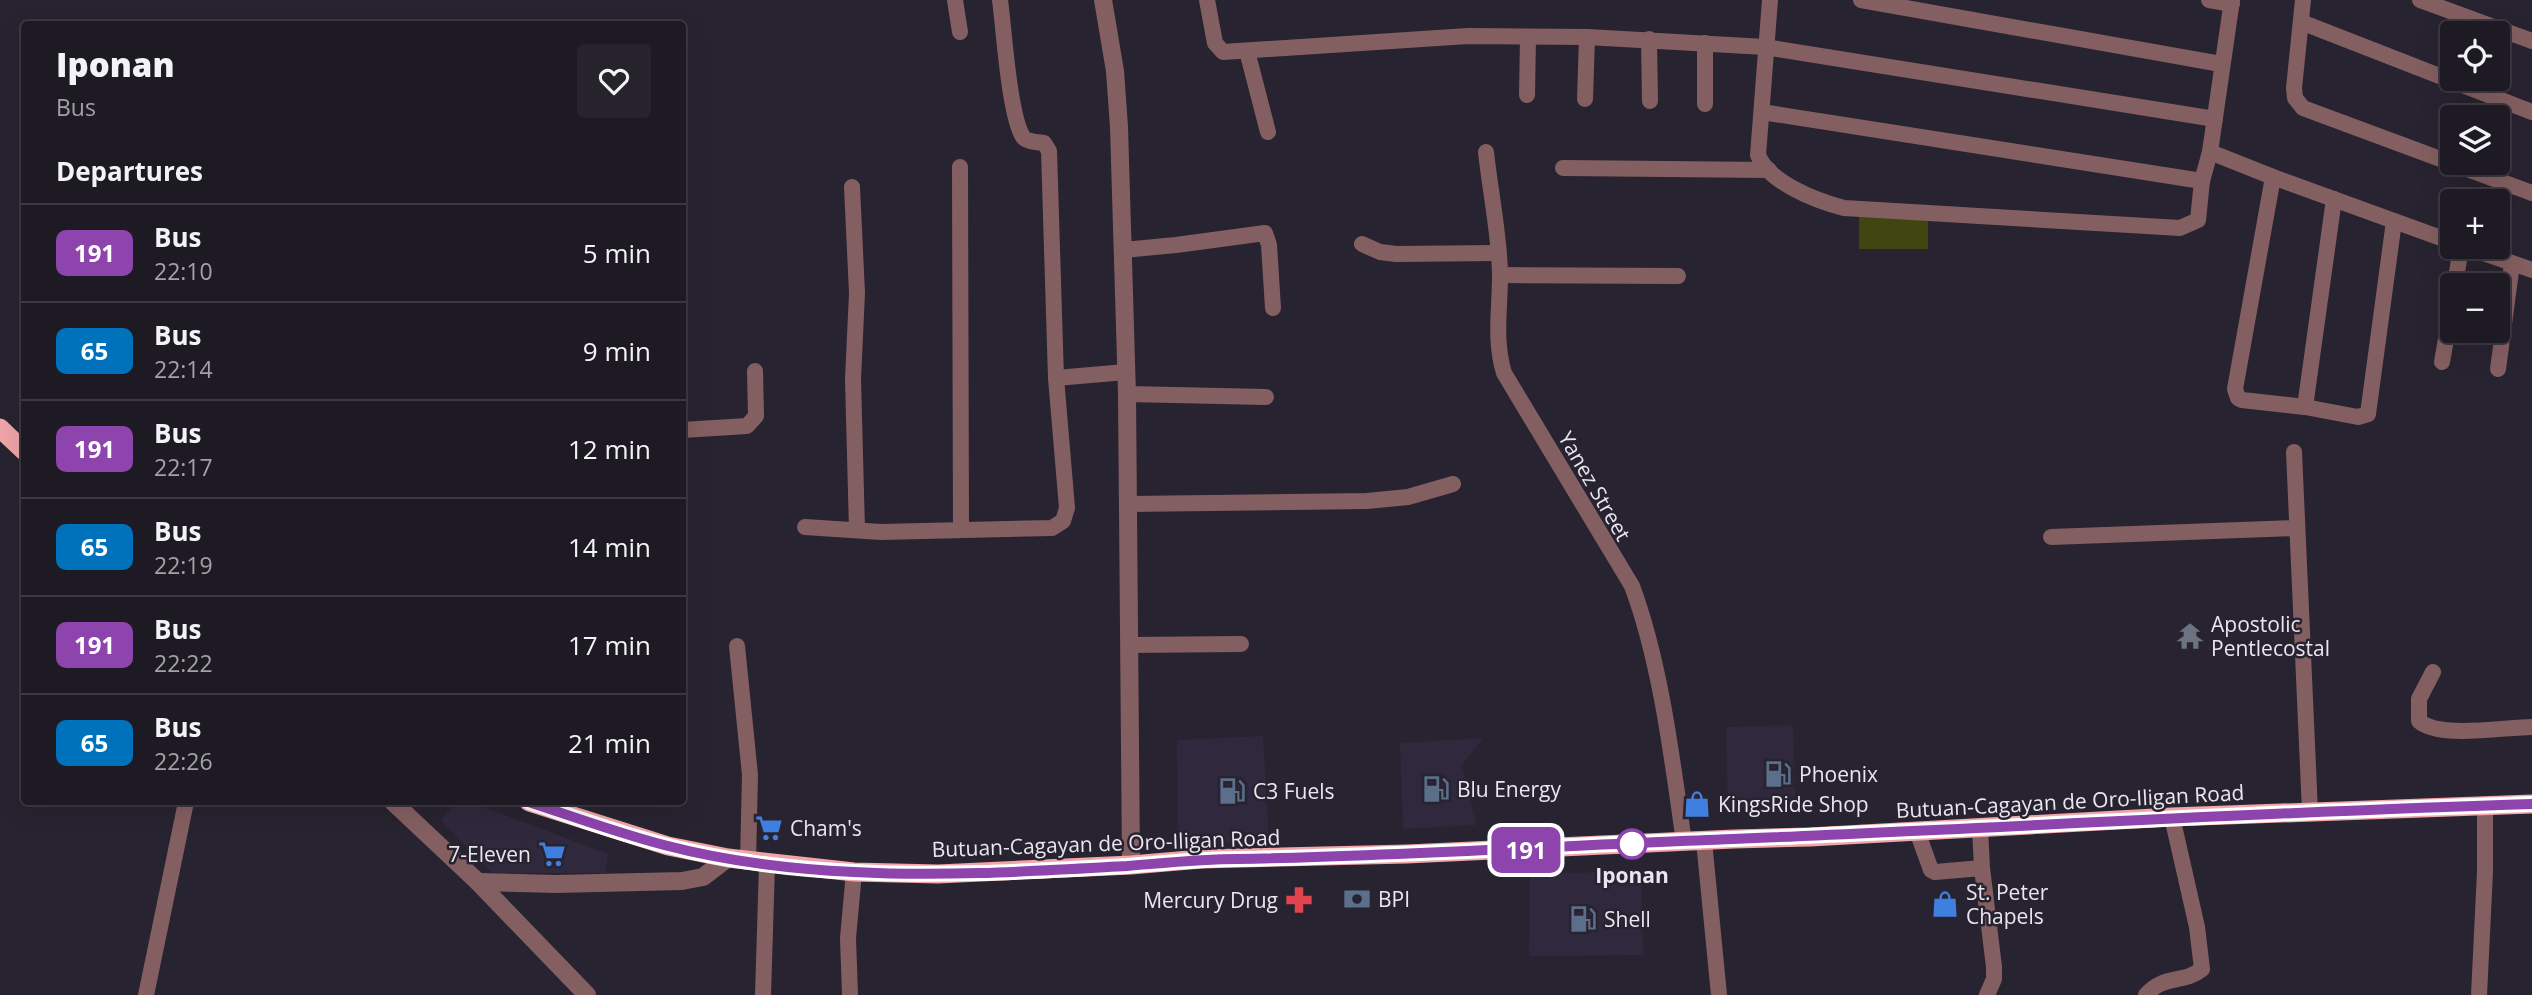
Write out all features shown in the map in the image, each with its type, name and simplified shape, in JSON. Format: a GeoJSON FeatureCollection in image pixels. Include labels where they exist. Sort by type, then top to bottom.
{"type":"FeatureCollection","features":[{"type":"Feature","properties":{"kind":"highway"},"geometry":{"type":"LineString","coordinates":[[0,428],[21,448]]}},
{"type":"Feature","properties":{"kind":"highway","name":"Butuan-Cagayan de Oro-Iligan Road"},"geometry":{"type":"LineString","coordinates":[[538,805],[615,831],[728,859],[854,872],[938,874],[1200,859],[1407,854],[2172,817],[2532,804]]}},
{"type":"Feature","properties":{"kind":"street"},"geometry":{"type":"LineString","coordinates":[[955,0],[960,32]]}},
{"type":"Feature","properties":{"kind":"street"},"geometry":{"type":"LineString","coordinates":[[806,527],[881,532],[1052,528],[1063,521],[1067,508],[1056,378],[1049,151],[1044,143],[1028,141],[1023,135],[1015,111],[1000,0]]}},
{"type":"Feature","properties":{"kind":"street"},"geometry":{"type":"LineString","coordinates":[[1103,0],[1115,71],[1123,250],[1127,394],[1131,865]]}},
{"type":"Feature","properties":{"kind":"street"},"geometry":{"type":"LineString","coordinates":[[1206,0],[1215,43],[1223,52],[1468,36],[1587,37],[1765,47],[2215,119]]}},
{"type":"Feature","properties":{"kind":"street"},"geometry":{"type":"LineString","coordinates":[[1770,0],[1758,155],[1775,177],[1804,194],[1844,208],[2180,228],[2198,220],[2232,2],[2209,0]]}},
{"type":"Feature","properties":{"kind":"street"},"geometry":{"type":"LineString","coordinates":[[1861,0],[2221,64]]}},
{"type":"Feature","properties":{"kind":"street"},"geometry":{"type":"LineString","coordinates":[[2303,0],[2294,88],[2295,98],[2303,108],[2532,193]]}},
{"type":"Feature","properties":{"kind":"street"},"geometry":{"type":"LineString","coordinates":[[2420,0],[2532,41]]}},
{"type":"Feature","properties":{"kind":"street"},"geometry":{"type":"LineString","coordinates":[[2301,22],[2532,112]]}},
{"type":"Feature","properties":{"kind":"street"},"geometry":{"type":"LineString","coordinates":[[1585,99],[1587,37]]}},
{"type":"Feature","properties":{"kind":"street"},"geometry":{"type":"LineString","coordinates":[[1527,95],[1528,38]]}},
{"type":"Feature","properties":{"kind":"street"},"geometry":{"type":"LineString","coordinates":[[1648,40],[1650,101]]}},
{"type":"Feature","properties":{"kind":"street"},"geometry":{"type":"LineString","coordinates":[[1705,43],[1705,104]]}},
{"type":"Feature","properties":{"kind":"street"},"geometry":{"type":"LineString","coordinates":[[1247,51],[1268,132]]}},
{"type":"Feature","properties":{"kind":"street"},"geometry":{"type":"LineString","coordinates":[[1762,112],[2202,181]]}},
{"type":"Feature","properties":{"kind":"street","name":"Yanez Street"},"geometry":{"type":"LineString","coordinates":[[1486,152],[1500,275],[1497,344],[1504,373],[1632,586],[1643,617],[1672,762],[1684,842]]}},
{"type":"Feature","properties":{"kind":"street"},"geometry":{"type":"LineString","coordinates":[[2210,152],[2440,238]]}},
{"type":"Feature","properties":{"kind":"street"},"geometry":{"type":"LineString","coordinates":[[960,167],[961,530]]}},
{"type":"Feature","properties":{"kind":"street"},"geometry":{"type":"LineString","coordinates":[[1563,168],[1769,170]]}},
{"type":"Feature","properties":{"kind":"street"},"geometry":{"type":"LineString","coordinates":[[2273,177],[2235,390],[2238,398],[2242,400],[2305,407],[2358,417],[2368,414],[2394,221]]}},
{"type":"Feature","properties":{"kind":"street"},"geometry":{"type":"LineString","coordinates":[[852,187],[857,293],[853,379],[857,530]]}},
{"type":"Feature","properties":{"kind":"street"},"geometry":{"type":"LineString","coordinates":[[2305,407],[2334,199]]}},
{"type":"Feature","properties":{"kind":"street"},"geometry":{"type":"LineString","coordinates":[[1123,250],[1176,246],[1265,233],[1269,246],[1273,308]]}},
{"type":"Feature","properties":{"kind":"street"},"geometry":{"type":"LineString","coordinates":[[1362,244],[1380,252],[1396,254],[1498,253]]}},
{"type":"Feature","properties":{"kind":"street"},"geometry":{"type":"LineString","coordinates":[[2498,259],[2532,270]]}},
{"type":"Feature","properties":{"kind":"street"},"geometry":{"type":"LineString","coordinates":[[2498,369],[2512,264]]}},
{"type":"Feature","properties":{"kind":"street"},"geometry":{"type":"LineString","coordinates":[[1500,275],[1678,276]]}},
{"type":"Feature","properties":{"kind":"street"},"geometry":{"type":"LineString","coordinates":[[2442,362],[2445,343]]}},
{"type":"Feature","properties":{"kind":"street"},"geometry":{"type":"LineString","coordinates":[[686,430],[747,426],[756,416],[755,371]]}},
{"type":"Feature","properties":{"kind":"street"},"geometry":{"type":"LineString","coordinates":[[1056,378],[1126,372]]}},
{"type":"Feature","properties":{"kind":"street"},"geometry":{"type":"LineString","coordinates":[[1127,394],[1266,397]]}},
{"type":"Feature","properties":{"kind":"street"},"geometry":{"type":"LineString","coordinates":[[2294,452],[2309,812]]}},
{"type":"Feature","properties":{"kind":"street"},"geometry":{"type":"LineString","coordinates":[[1128,504],[1367,501],[1408,497],[1453,484]]}},
{"type":"Feature","properties":{"kind":"street"},"geometry":{"type":"LineString","coordinates":[[2051,537],[2297,528]]}},
{"type":"Feature","properties":{"kind":"street"},"geometry":{"type":"LineString","coordinates":[[1129,645],[1241,643]]}},
{"type":"Feature","properties":{"kind":"street"},"geometry":{"type":"LineString","coordinates":[[737,646],[758,863],[767,927],[763,995]]}},
{"type":"Feature","properties":{"kind":"street"},"geometry":{"type":"LineString","coordinates":[[2433,672],[2419,699],[2419,721],[2426,727],[2451,731],[2532,727]]}},
{"type":"Feature","properties":{"kind":"street"},"geometry":{"type":"LineString","coordinates":[[146,995],[181,805]]}},
{"type":"Feature","properties":{"kind":"street"},"geometry":{"type":"LineString","coordinates":[[396,805],[478,881],[587,995]]}},
{"type":"Feature","properties":{"kind":"street"},"geometry":{"type":"LineString","coordinates":[[2479,995],[2485,872],[2484,806]]}},
{"type":"Feature","properties":{"kind":"street"},"geometry":{"type":"LineString","coordinates":[[2146,995],[2156,984],[2172,978],[2194,976],[2202,969],[2197,926],[2172,817]]}},
{"type":"Feature","properties":{"kind":"street"},"geometry":{"type":"LineString","coordinates":[[1980,828],[1994,967],[1994,979],[1987,995]]}},
{"type":"Feature","properties":{"kind":"street"},"geometry":{"type":"LineString","coordinates":[[1917,831],[1931,870],[1935,872],[1982,868]]}},
{"type":"Feature","properties":{"kind":"street"},"geometry":{"type":"LineString","coordinates":[[1704,841],[1719,995]]}},
{"type":"Feature","properties":{"kind":"street"},"geometry":{"type":"LineString","coordinates":[[478,881],[556,884],[682,881],[703,877],[728,859]]}},
{"type":"Feature","properties":{"kind":"street"},"geometry":{"type":"LineString","coordinates":[[850,995],[848,938],[854,872]]}},
{"type":"Feature","properties":{"kind":"shaded area"},"geometry":{"type":"Polygon","coordinates":[[[1793,725],[1795,807],[1728,808],[1726,727],[1793,725]]]}},
{"type":"Feature","properties":{"kind":"shaded area"},"geometry":{"type":"Polygon","coordinates":[[[1263,736],[1269,841],[1178,844],[1177,740],[1263,736]]]}},
{"type":"Feature","properties":{"kind":"shaded area"},"geometry":{"type":"Polygon","coordinates":[[[1483,738],[1462,765],[1476,825],[1403,829],[1400,743],[1483,738]]]}},
{"type":"Feature","properties":{"kind":"shaded area"},"geometry":{"type":"Polygon","coordinates":[[[454,805],[478,805],[608,854],[605,873],[492,873],[441,820],[454,805]]]}},
{"type":"Feature","properties":{"kind":"shaded area"},"geometry":{"type":"Polygon","coordinates":[[[1641,872],[1643,955],[1529,956],[1530,873],[1641,872]]]}},
{"type":"Feature","properties":{"kind":"green space"},"geometry":{"type":"Polygon","coordinates":[[[1859,213],[1928,213],[1928,249],[1859,249],[1859,213]]]}},
{"type":"Feature","properties":{"kind":"bus line","name":"191"},"geometry":{"type":"LineString","coordinates":[[538,805],[615,831],[728,859],[854,872],[938,874],[1200,859],[1570,848],[2063,825],[2172,817],[2532,804]]}},
{"type":"Feature","properties":{"kind":"place","name":"Apostolic Pentlecostal"},"geometry":{"type":"Point","coordinates":[2190,636]}},
{"type":"Feature","properties":{"kind":"place","name":"Phoenix"},"geometry":{"type":"Point","coordinates":[1778,774]}},
{"type":"Feature","properties":{"kind":"place","name":"Blu Energy"},"geometry":{"type":"Point","coordinates":[1436,789]}},
{"type":"Feature","properties":{"kind":"place","name":"C3 Fuels"},"geometry":{"type":"Point","coordinates":[1232,791]}},
{"type":"Feature","properties":{"kind":"place","name":"KingsRide Shop"},"geometry":{"type":"Point","coordinates":[1697,804]}},
{"type":"Feature","properties":{"kind":"place","name":"Cham's"},"geometry":{"type":"Point","coordinates":[769,828]}},
{"type":"Feature","properties":{"kind":"place","name":"Iponan"},"geometry":{"type":"Point","coordinates":[1632,844]}},
{"type":"Feature","properties":{"kind":"place","name":"7-Eleven"},"geometry":{"type":"Point","coordinates":[552,854]}},
{"type":"Feature","properties":{"kind":"place","name":"BPI"},"geometry":{"type":"Point","coordinates":[1357,899]}},
{"type":"Feature","properties":{"kind":"place","name":"Mercury Drug"},"geometry":{"type":"Point","coordinates":[1299,900]}},
{"type":"Feature","properties":{"kind":"place","name":"St. Peter Chapels"},"geometry":{"type":"Point","coordinates":[1945,904]}},
{"type":"Feature","properties":{"kind":"place","name":"Shell"},"geometry":{"type":"Point","coordinates":[1583,919]}}]}
